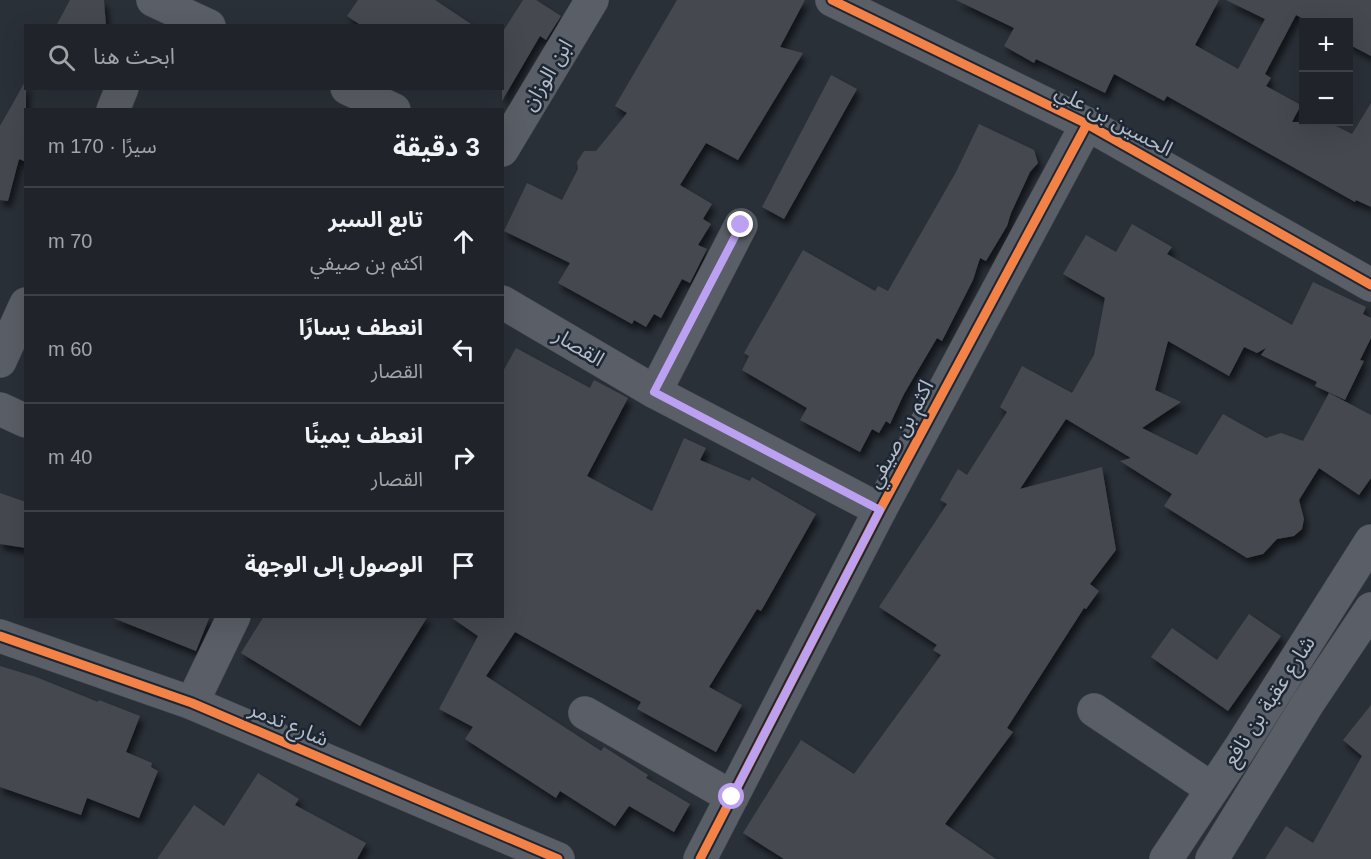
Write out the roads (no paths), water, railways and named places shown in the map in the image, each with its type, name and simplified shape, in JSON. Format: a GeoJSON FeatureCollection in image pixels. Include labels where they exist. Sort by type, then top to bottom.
{"type":"FeatureCollection","features":[{"type":"Feature","properties":{"kind":"street","name":"ابن الوزان"},"geometry":{"type":"LineString","coordinates":[[504,147],[592,0]]}},
{"type":"Feature","properties":{"kind":"street","name":"الحسين بن علي"},"geometry":{"type":"LineString","coordinates":[[834,0],[1087,124],[1371,285]]}},
{"type":"Feature","properties":{"kind":"street"},"geometry":{"type":"LineString","coordinates":[[155,10],[202,24]]}},
{"type":"Feature","properties":{"kind":"street"},"geometry":{"type":"LineString","coordinates":[[114,108],[121,90]]}},
{"type":"Feature","properties":{"kind":"street"},"geometry":{"type":"LineString","coordinates":[[351,90],[390,108]]}},
{"type":"Feature","properties":{"kind":"street","name":"اكثم بن صيفي"},"geometry":{"type":"LineString","coordinates":[[700,859],[880,510],[1087,124]]}},
{"type":"Feature","properties":{"kind":"street"},"geometry":{"type":"LineString","coordinates":[[654,392],[741,225]]}},
{"type":"Feature","properties":{"kind":"street","name":"القصار"},"geometry":{"type":"LineString","coordinates":[[504,303],[654,392],[880,510]]}},
{"type":"Feature","properties":{"kind":"street"},"geometry":{"type":"LineString","coordinates":[[0,361],[24,308]]}},
{"type":"Feature","properties":{"kind":"street"},"geometry":{"type":"LineString","coordinates":[[0,409],[24,420]]}},
{"type":"Feature","properties":{"kind":"street","name":"شارع عقبة بن نافع"},"geometry":{"type":"LineString","coordinates":[[1166,859],[1371,541]]}},
{"type":"Feature","properties":{"kind":"street","name":"شارع عقبة بن نافع"},"geometry":{"type":"LineString","coordinates":[[1212,859],[1308,704],[1371,609]]}},
{"type":"Feature","properties":{"kind":"street"},"geometry":{"type":"LineString","coordinates":[[192,703],[233,618]]}},
{"type":"Feature","properties":{"kind":"street","name":"شارع تدمر"},"geometry":{"type":"LineString","coordinates":[[0,636],[192,703],[558,859]]}},
{"type":"Feature","properties":{"kind":"street"},"geometry":{"type":"LineString","coordinates":[[1094,710],[1212,789]]}},
{"type":"Feature","properties":{"kind":"street"},"geometry":{"type":"LineString","coordinates":[[585,713],[732,797]]}}]}
